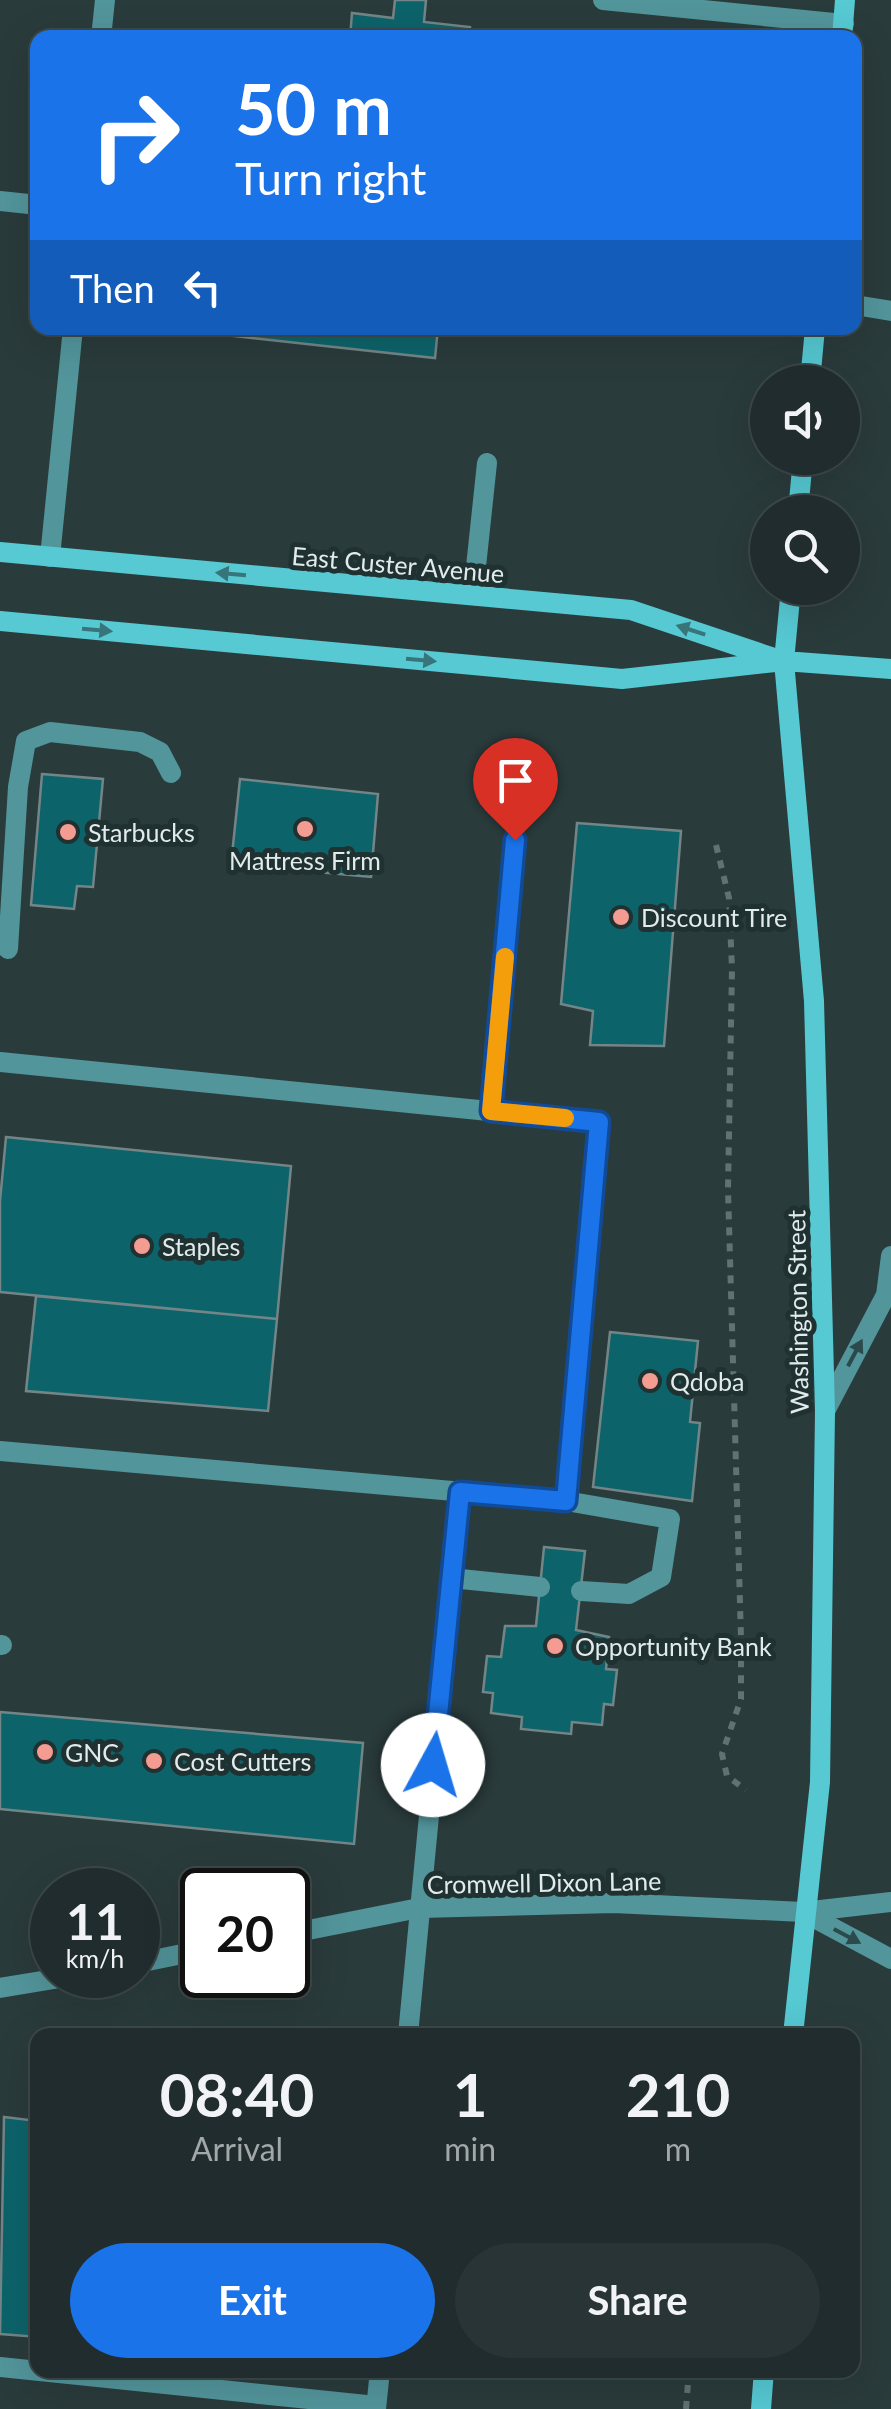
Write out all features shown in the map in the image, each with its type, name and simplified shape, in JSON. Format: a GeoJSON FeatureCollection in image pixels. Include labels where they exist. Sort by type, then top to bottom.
{"type":"FeatureCollection","features":[{"type":"Feature","properties":{"kind":"main road"},"geometry":{"type":"LineString","coordinates":[[843,30],[846,0]]}},
{"type":"Feature","properties":{"kind":"main road"},"geometry":{"type":"LineString","coordinates":[[812,365],[814,335]]}},
{"type":"Feature","properties":{"kind":"main road","name":"East Custer Avenue"},"geometry":{"type":"LineString","coordinates":[[0,552],[630,610],[784,661]]}},
{"type":"Feature","properties":{"kind":"main road","name":"Washington Street"},"geometry":{"type":"LineString","coordinates":[[789,605],[784,661],[814,1001],[825,1410],[820,1782],[793,2028]]}},
{"type":"Feature","properties":{"kind":"main road","name":"East Custer Avenue"},"geometry":{"type":"LineString","coordinates":[[0,621],[622,679],[784,661],[891,669]]}},
{"type":"Feature","properties":{"kind":"main road"},"geometry":{"type":"LineString","coordinates":[[761,2409],[763,2378]]}},
{"type":"Feature","properties":{"kind":"street"},"geometry":{"type":"LineString","coordinates":[[102,30],[105,0]]}},
{"type":"Feature","properties":{"kind":"street"},"geometry":{"type":"LineString","coordinates":[[603,0],[835,30]]}},
{"type":"Feature","properties":{"kind":"street"},"geometry":{"type":"LineString","coordinates":[[0,201],[30,204]]}},
{"type":"Feature","properties":{"kind":"street"},"geometry":{"type":"LineString","coordinates":[[862,306],[891,311]]}},
{"type":"Feature","properties":{"kind":"street"},"geometry":{"type":"LineString","coordinates":[[50,557],[72,335]]}},
{"type":"Feature","properties":{"kind":"street"},"geometry":{"type":"LineString","coordinates":[[473,596],[487,463]]}},
{"type":"Feature","properties":{"kind":"street"},"geometry":{"type":"LineString","coordinates":[[8,949],[18,787],[26,741],[50,732],[140,742],[160,752],[172,773]]}},
{"type":"Feature","properties":{"kind":"street"},"geometry":{"type":"LineString","coordinates":[[491,1111],[515,840]]}},
{"type":"Feature","properties":{"kind":"street"},"geometry":{"type":"LineString","coordinates":[[0,1062],[599,1122],[566,1501]]}},
{"type":"Feature","properties":{"kind":"street"},"geometry":{"type":"LineString","coordinates":[[825,1410],[886,1294],[891,1256]]}},
{"type":"Feature","properties":{"kind":"street"},"geometry":{"type":"LineString","coordinates":[[0,1451],[566,1501],[670,1519],[661,1577],[629,1594],[580,1590]]}},
{"type":"Feature","properties":{"kind":"street"},"geometry":{"type":"LineString","coordinates":[[409,2028],[460,1492]]}},
{"type":"Feature","properties":{"kind":"street"},"geometry":{"type":"LineString","coordinates":[[451,1578],[540,1587]]}},
{"type":"Feature","properties":{"kind":"street","name":"Cromwell Dixon Lane"},"geometry":{"type":"LineString","coordinates":[[310,1930],[419,1908],[614,1902],[803,1912],[891,1902]]}},
{"type":"Feature","properties":{"kind":"street","name":"Cromwell Dixon Lane"},"geometry":{"type":"LineString","coordinates":[[803,1912],[891,1959]]}},
{"type":"Feature","properties":{"kind":"street"},"geometry":{"type":"LineString","coordinates":[[0,1988],[30,1983]]}},
{"type":"Feature","properties":{"kind":"street"},"geometry":{"type":"LineString","coordinates":[[0,2367],[30,2370]]}},
{"type":"Feature","properties":{"kind":"street"},"geometry":{"type":"LineString","coordinates":[[101,2378],[376,2408],[379,2378]]}},
{"type":"Feature","properties":{"kind":"path"},"geometry":{"type":"LineString","coordinates":[[716,844],[729,898],[728,1189],[741,1638],[741,1699],[722,1754],[727,1776],[746,1790]]}},
{"type":"Feature","properties":{"kind":"path"},"geometry":{"type":"LineString","coordinates":[[686,2409],[688,2378]]}},
{"type":"Feature","properties":{"kind":"building"},"geometry":{"type":"Polygon","coordinates":[[[395,0],[426,0],[424,22],[470,27],[470,30],[351,30],[352,13],[393,18],[395,0]]]}},
{"type":"Feature","properties":{"kind":"building"},"geometry":{"type":"Polygon","coordinates":[[[225,335],[437,335],[435,358],[225,335]]]}},
{"type":"Feature","properties":{"kind":"building","name":"Starbucks"},"geometry":{"type":"Polygon","coordinates":[[[42,774],[103,779],[93,887],[77,886],[74,909],[31,905],[42,774]]]}},
{"type":"Feature","properties":{"kind":"building","name":"Mattress Firm"},"geometry":{"type":"Polygon","coordinates":[[[240,779],[378,794],[371,877],[231,864],[240,779]]]}},
{"type":"Feature","properties":{"kind":"building","name":"Discount Tire"},"geometry":{"type":"Polygon","coordinates":[[[577,823],[681,831],[664,1046],[590,1045],[593,1011],[561,1004],[577,823]]]}},
{"type":"Feature","properties":{"kind":"building","name":"Staples"},"geometry":{"type":"Polygon","coordinates":[[[6,1137],[291,1166],[277,1319],[0,1292],[0,1201],[6,1137]]]}},
{"type":"Feature","properties":{"kind":"building"},"geometry":{"type":"Polygon","coordinates":[[[36,1296],[277,1319],[268,1411],[26,1391],[36,1296]]]}},
{"type":"Feature","properties":{"kind":"building","name":"Qdoba"},"geometry":{"type":"Polygon","coordinates":[[[610,1332],[698,1341],[690,1422],[700,1423],[692,1501],[593,1487],[610,1332]]]}},
{"type":"Feature","properties":{"kind":"building","name":"Opportunity Bank"},"geometry":{"type":"Polygon","coordinates":[[[544,1547],[585,1551],[576,1630],[609,1637],[606,1669],[617,1670],[613,1705],[604,1704],[602,1725],[572,1722],[571,1734],[521,1729],[522,1717],[491,1713],[493,1693],[483,1692],[487,1656],[501,1657],[505,1626],[536,1626],[544,1547]]]}},
{"type":"Feature","properties":{"kind":"building"},"geometry":{"type":"Polygon","coordinates":[[[0,1712],[363,1743],[354,1844],[0,1809],[0,1712]]]}},
{"type":"Feature","properties":{"kind":"building"},"geometry":{"type":"Polygon","coordinates":[[[4,2117],[30,2120],[30,2336],[0,2334],[4,2117]]]}},
{"type":"Feature","properties":{"kind":"slow traffic"},"geometry":{"type":"LineString","coordinates":[[505,957],[491,1111],[565,1118]]}},
{"type":"Feature","properties":{"kind":"place","name":"Mattress Firm"},"geometry":{"type":"Point","coordinates":[305,829]}},
{"type":"Feature","properties":{"kind":"place","name":"Starbucks"},"geometry":{"type":"Point","coordinates":[68,832]}},
{"type":"Feature","properties":{"kind":"place","name":"Discount Tire"},"geometry":{"type":"Point","coordinates":[621,917]}},
{"type":"Feature","properties":{"kind":"place","name":"Staples"},"geometry":{"type":"Point","coordinates":[142,1246]}},
{"type":"Feature","properties":{"kind":"place","name":"Qdoba"},"geometry":{"type":"Point","coordinates":[650,1381]}},
{"type":"Feature","properties":{"kind":"place","name":"Opportunity Bank"},"geometry":{"type":"Point","coordinates":[555,1646]}},
{"type":"Feature","properties":{"kind":"place","name":"GNC"},"geometry":{"type":"Point","coordinates":[45,1752]}},
{"type":"Feature","properties":{"kind":"place","name":"Cost Cutters"},"geometry":{"type":"Point","coordinates":[154,1761]}},
{"type":"Feature","properties":{"kind":"route"},"geometry":{"type":"LineString","coordinates":[[433,1765],[460,1492],[566,1501],[599,1122],[491,1111],[515,840]]}}]}
